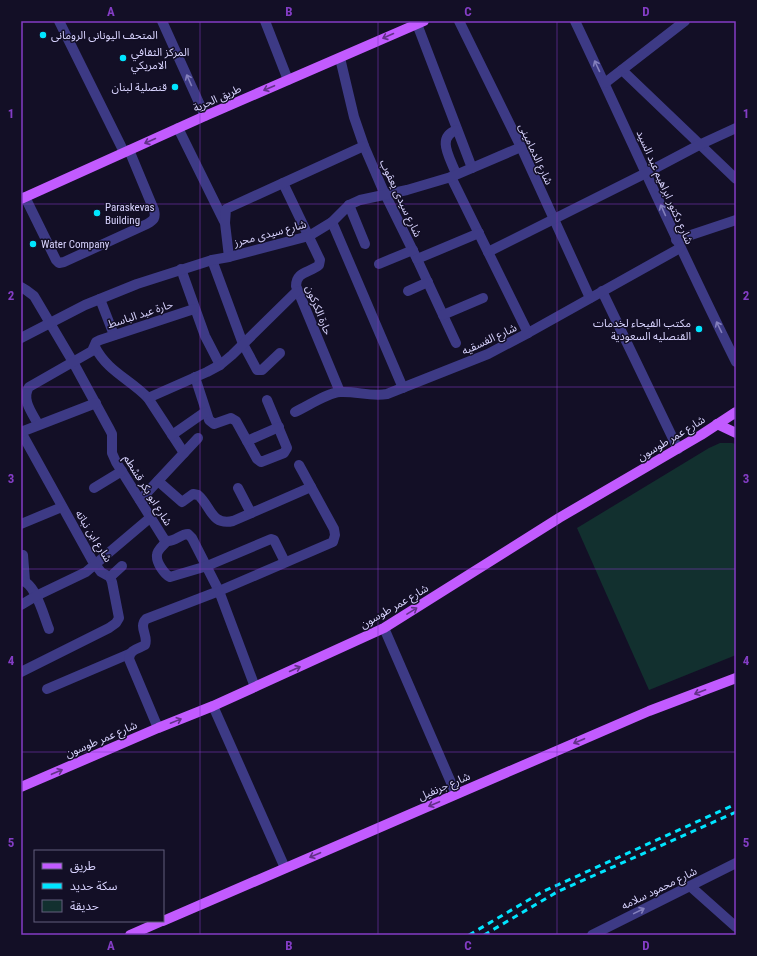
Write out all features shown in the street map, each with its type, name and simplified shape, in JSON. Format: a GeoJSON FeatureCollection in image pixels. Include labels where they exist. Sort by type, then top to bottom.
{"type":"FeatureCollection","features":[{"type":"Feature","properties":{"kind":"main road","name":"طريق الحرية"},"geometry":{"type":"LineString","coordinates":[[23,198],[419,22]]}},
{"type":"Feature","properties":{"kind":"main road","name":"شارع عمر طوسون"},"geometry":{"type":"LineString","coordinates":[[21,787],[213,706],[384,628],[559,518],[678,449],[736,412]]}},
{"type":"Feature","properties":{"kind":"main road"},"geometry":{"type":"LineString","coordinates":[[717,424],[736,433]]}},
{"type":"Feature","properties":{"kind":"main road","name":"شارع جرنفيل"},"geometry":{"type":"LineString","coordinates":[[164,920],[649,711],[736,678]]}},
{"type":"Feature","properties":{"kind":"main road","name":"شارع جرنفيل"},"geometry":{"type":"LineString","coordinates":[[130,935],[160,922]]}},
{"type":"Feature","properties":{"kind":"street"},"geometry":{"type":"LineString","coordinates":[[23,198],[59,263],[147,224],[154,220],[155,216],[154,210],[127,151],[59,21]]}},
{"type":"Feature","properties":{"kind":"street"},"geometry":{"type":"LineString","coordinates":[[162,21],[205,116]]}},
{"type":"Feature","properties":{"kind":"street"},"geometry":{"type":"LineString","coordinates":[[264,21],[288,80]]}},
{"type":"Feature","properties":{"kind":"street","name":"شارع الدمامينى"},"geometry":{"type":"LineString","coordinates":[[459,21],[521,147],[553,220],[590,298]]}},
{"type":"Feature","properties":{"kind":"street","name":"شارع دكتور ابراهيم عبد السيد"},"geometry":{"type":"LineString","coordinates":[[575,21],[678,244],[736,362]]}},
{"type":"Feature","properties":{"kind":"street"},"geometry":{"type":"LineString","coordinates":[[604,83],[685,21]]}},
{"type":"Feature","properties":{"kind":"street"},"geometry":{"type":"LineString","coordinates":[[419,22],[472,168]]}},
{"type":"Feature","properties":{"kind":"street","name":"شارع سيدى يعقوب"},"geometry":{"type":"LineString","coordinates":[[340,58],[354,117],[364,146],[456,343]]}},
{"type":"Feature","properties":{"kind":"street"},"geometry":{"type":"LineString","coordinates":[[622,70],[736,179]]}},
{"type":"Feature","properties":{"kind":"street"},"geometry":{"type":"LineString","coordinates":[[178,128],[225,223]]}},
{"type":"Feature","properties":{"kind":"street"},"geometry":{"type":"LineString","coordinates":[[488,252],[699,145],[736,128]]}},
{"type":"Feature","properties":{"kind":"street"},"geometry":{"type":"LineString","coordinates":[[457,130],[450,132],[445,141],[454,176],[479,233],[528,333]]}},
{"type":"Feature","properties":{"kind":"street"},"geometry":{"type":"LineString","coordinates":[[229,257],[225,223],[226,209],[364,146]]}},
{"type":"Feature","properties":{"kind":"street","name":"شارع سيدى محرز"},"geometry":{"type":"LineString","coordinates":[[21,338],[50,322],[137,284],[212,260],[309,236],[332,222],[349,205],[360,200],[386,195],[454,176],[521,147]]}},
{"type":"Feature","properties":{"kind":"street","name":"حارة الكركون"},"geometry":{"type":"LineString","coordinates":[[283,183],[320,260],[320,265],[315,269],[300,274],[296,279],[297,291],[340,392]]}},
{"type":"Feature","properties":{"kind":"street"},"geometry":{"type":"LineString","coordinates":[[349,205],[365,244]]}},
{"type":"Feature","properties":{"kind":"street","name":"شارع الفسقيه"},"geometry":{"type":"LineString","coordinates":[[295,412],[332,394],[340,392],[379,396],[488,354],[590,298],[678,244],[736,220]]}},
{"type":"Feature","properties":{"kind":"street"},"geometry":{"type":"LineString","coordinates":[[332,222],[403,388]]}},
{"type":"Feature","properties":{"kind":"street"},"geometry":{"type":"LineString","coordinates":[[417,259],[479,233]]}},
{"type":"Feature","properties":{"kind":"street"},"geometry":{"type":"LineString","coordinates":[[379,264],[413,250]]}},
{"type":"Feature","properties":{"kind":"street"},"geometry":{"type":"LineString","coordinates":[[212,260],[243,344],[257,370],[262,370],[280,354]]}},
{"type":"Feature","properties":{"kind":"street"},"geometry":{"type":"LineString","coordinates":[[181,269],[194,309],[205,336],[220,365]]}},
{"type":"Feature","properties":{"kind":"street"},"geometry":{"type":"LineString","coordinates":[[408,291],[428,282]]}},
{"type":"Feature","properties":{"kind":"street","name":"شارع ابو بكر قشطم"},"geometry":{"type":"LineString","coordinates":[[21,287],[34,296],[73,362],[112,434],[112,453],[167,541],[171,541],[185,534],[188,534],[192,538],[219,591],[255,687]]}},
{"type":"Feature","properties":{"kind":"street"},"geometry":{"type":"LineString","coordinates":[[148,398],[220,365],[297,291]]}},
{"type":"Feature","properties":{"kind":"street"},"geometry":{"type":"LineString","coordinates":[[602,291],[678,449]]}},
{"type":"Feature","properties":{"kind":"street"},"geometry":{"type":"LineString","coordinates":[[444,315],[482,298]]}},
{"type":"Feature","properties":{"kind":"street"},"geometry":{"type":"LineString","coordinates":[[100,299],[114,335]]}},
{"type":"Feature","properties":{"kind":"street","name":"حارة عبد الباسط"},"geometry":{"type":"LineString","coordinates":[[38,424],[25,399],[26,391],[29,387],[92,351],[98,341],[194,309]]}},
{"type":"Feature","properties":{"kind":"street"},"geometry":{"type":"LineString","coordinates":[[95,348],[109,367],[148,398],[184,453]]}},
{"type":"Feature","properties":{"kind":"street"},"geometry":{"type":"LineString","coordinates":[[195,377],[209,420],[214,424],[233,418],[258,461],[261,462],[284,452],[287,448],[267,400]]}},
{"type":"Feature","properties":{"kind":"street"},"geometry":{"type":"LineString","coordinates":[[21,432],[38,424],[96,403]]}},
{"type":"Feature","properties":{"kind":"street"},"geometry":{"type":"LineString","coordinates":[[172,435],[206,412]]}},
{"type":"Feature","properties":{"kind":"street"},"geometry":{"type":"LineString","coordinates":[[247,441],[279,427]]}},
{"type":"Feature","properties":{"kind":"street","name":"شارع ابن نباته"},"geometry":{"type":"LineString","coordinates":[[21,432],[96,565],[101,572],[110,577],[119,618],[116,623],[21,672]]}},
{"type":"Feature","properties":{"kind":"street"},"geometry":{"type":"LineString","coordinates":[[140,500],[198,438]]}},
{"type":"Feature","properties":{"kind":"street"},"geometry":{"type":"LineString","coordinates":[[47,689],[129,654],[132,650],[145,645],[147,642],[142,624],[146,618],[219,591],[333,542],[336,535],[334,529],[299,465]]}},
{"type":"Feature","properties":{"kind":"street"},"geometry":{"type":"LineString","coordinates":[[94,488],[122,471]]}},
{"type":"Feature","properties":{"kind":"street"},"geometry":{"type":"LineString","coordinates":[[158,481],[182,502],[193,494],[198,495],[214,518],[219,521],[230,522],[312,487]]}},
{"type":"Feature","properties":{"kind":"street"},"geometry":{"type":"LineString","coordinates":[[238,488],[250,513]]}},
{"type":"Feature","properties":{"kind":"street"},"geometry":{"type":"LineString","coordinates":[[21,524],[62,507]]}},
{"type":"Feature","properties":{"kind":"street"},"geometry":{"type":"LineString","coordinates":[[21,605],[36,596],[86,572],[151,517]]}},
{"type":"Feature","properties":{"kind":"street"},"geometry":{"type":"LineString","coordinates":[[167,541],[157,554],[163,571],[170,577],[175,577],[207,566],[271,540],[274,540],[285,562]]}},
{"type":"Feature","properties":{"kind":"street"},"geometry":{"type":"LineString","coordinates":[[23,555],[23,581],[32,587],[49,629]]}},
{"type":"Feature","properties":{"kind":"street"},"geometry":{"type":"LineString","coordinates":[[110,577],[122,566]]}},
{"type":"Feature","properties":{"kind":"street"},"geometry":{"type":"LineString","coordinates":[[384,628],[456,794]]}},
{"type":"Feature","properties":{"kind":"street"},"geometry":{"type":"LineString","coordinates":[[129,654],[129,659],[158,728]]}},
{"type":"Feature","properties":{"kind":"street"},"geometry":{"type":"LineString","coordinates":[[213,706],[285,868]]}},
{"type":"Feature","properties":{"kind":"street","name":"شارع محمود سلامه"},"geometry":{"type":"LineString","coordinates":[[592,935],[736,863]]}},
{"type":"Feature","properties":{"kind":"street"},"geometry":{"type":"LineString","coordinates":[[690,886],[736,927]]}},
{"type":"Feature","properties":{"kind":"street"},"geometry":{"type":"LineString","coordinates":[[606,935],[614,924]]}},
{"type":"Feature","properties":{"kind":"green space"},"geometry":{"type":"Polygon","coordinates":[[[720,443],[736,444],[736,655],[649,690],[577,528],[709,448],[720,443]]]}},
{"type":"Feature","properties":{"kind":"railway"},"geometry":{"type":"LineString","coordinates":[[469,935],[542,892],[736,804]]}},
{"type":"Feature","properties":{"kind":"railway"},"geometry":{"type":"LineString","coordinates":[[484,935],[557,892],[736,812]]}},
{"type":"Feature","properties":{"kind":"place","name":"المتحف اليونانى الرومانى"},"geometry":{"type":"Point","coordinates":[43,35]}},
{"type":"Feature","properties":{"kind":"place","name":"المركز الثقافي الامريكي"},"geometry":{"type":"Point","coordinates":[123,58]}},
{"type":"Feature","properties":{"kind":"place","name":"قنصلية لبنان"},"geometry":{"type":"Point","coordinates":[175,87]}},
{"type":"Feature","properties":{"kind":"place","name":"Paraskevas Building"},"geometry":{"type":"Point","coordinates":[97,213]}},
{"type":"Feature","properties":{"kind":"place","name":"Water Company"},"geometry":{"type":"Point","coordinates":[33,244]}},
{"type":"Feature","properties":{"kind":"place","name":"مكتب الفيحاء لخدمات القنصليه السعودية"},"geometry":{"type":"Point","coordinates":[699,329]}}]}
